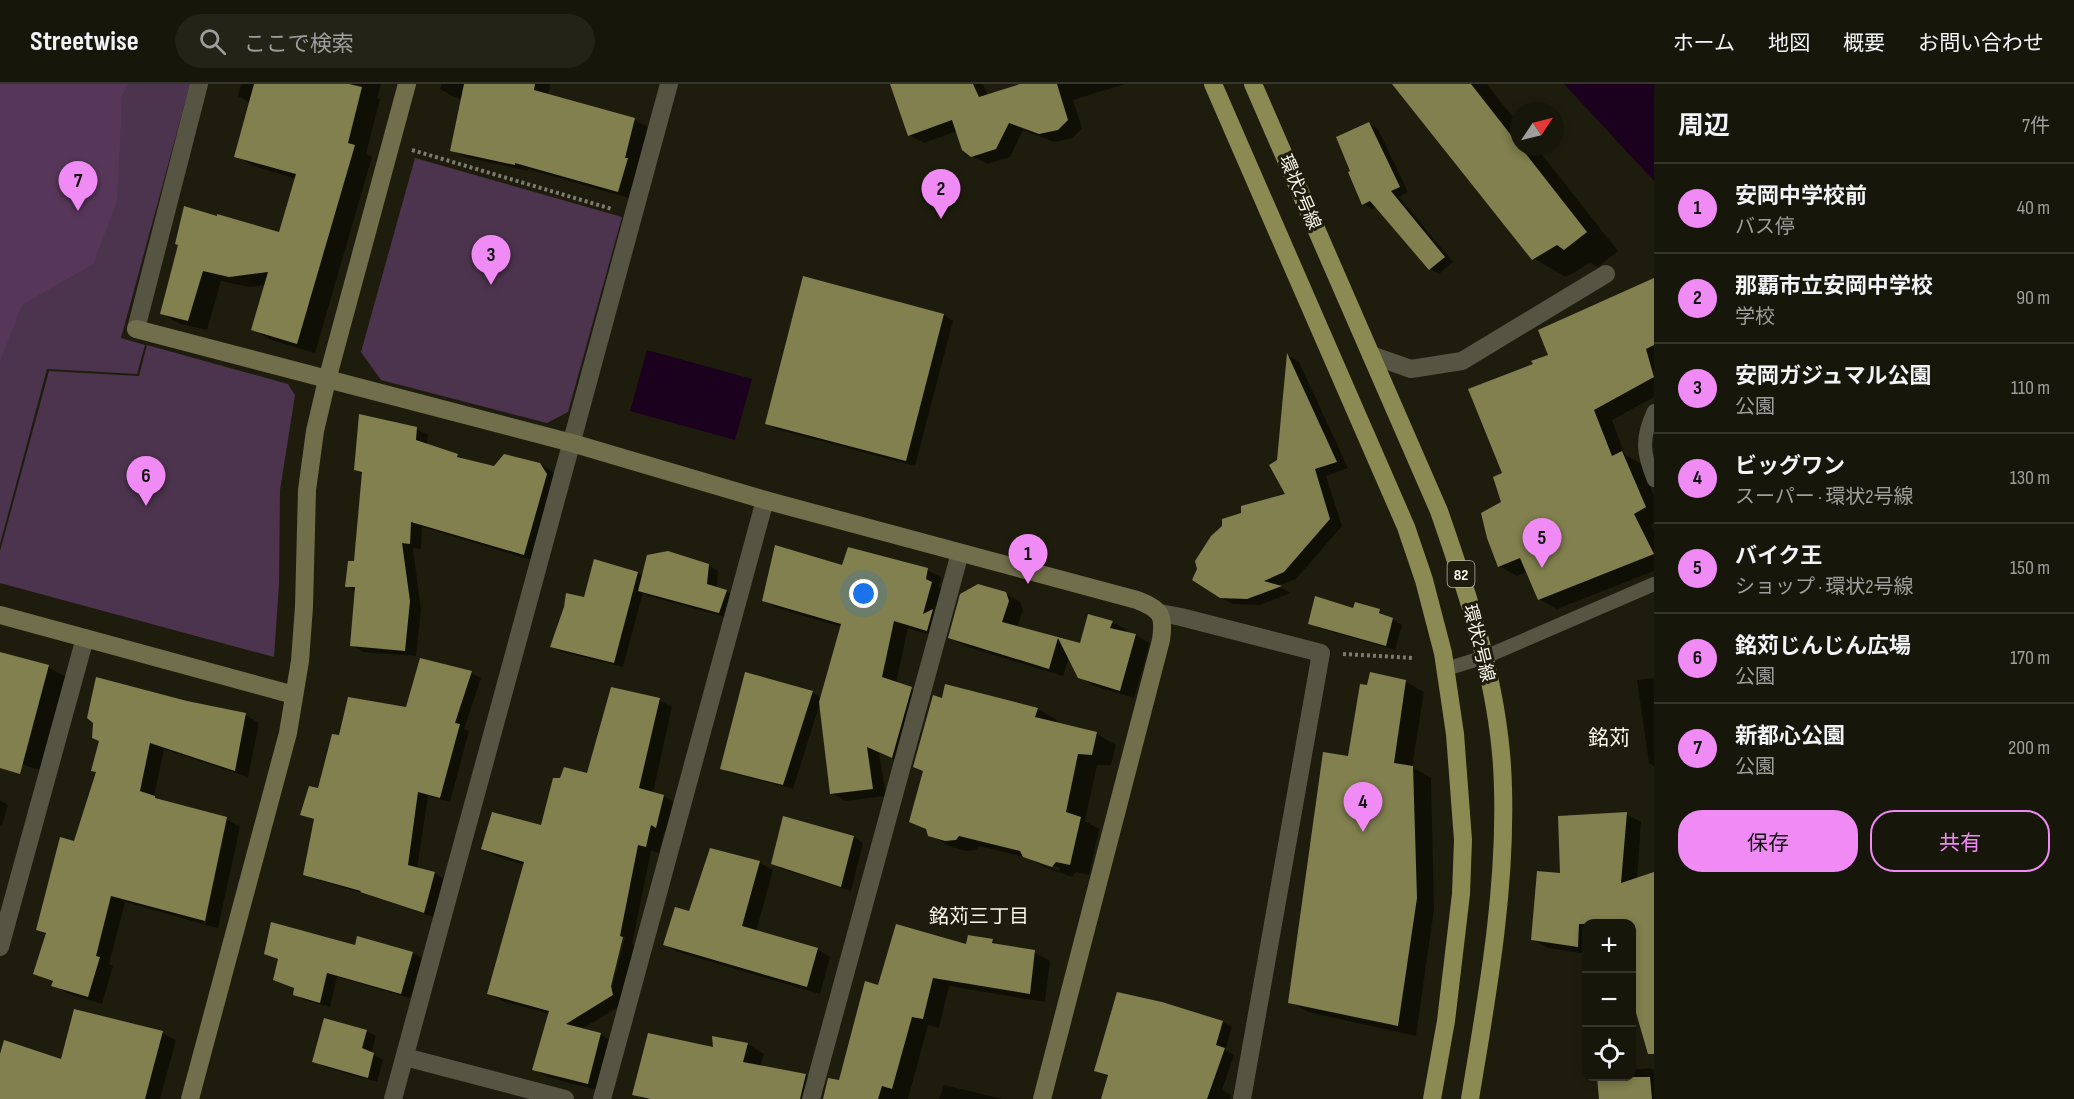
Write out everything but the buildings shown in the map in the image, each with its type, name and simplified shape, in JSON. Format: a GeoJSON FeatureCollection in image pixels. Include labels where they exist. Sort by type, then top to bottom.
{"type":"FeatureCollection","features":[{"type":"Feature","properties":{"kind":"main road","name":"環状2号線"},"geometry":{"type":"LineString","coordinates":[[1213,84],[1406,527],[1424,580],[1446,669],[1457,756],[1463,840],[1462,872],[1446,1021],[1432,1099]]}},
{"type":"Feature","properties":{"kind":"main road","name":"環状2号線"},"geometry":{"type":"LineString","coordinates":[[1253,84],[1439,511],[1463,580],[1485,657],[1496,720],[1503,787],[1501,893],[1470,1099]]}},
{"type":"Feature","properties":{"kind":"street"},"geometry":{"type":"LineString","coordinates":[[199,84],[136,329],[572,443],[765,500],[1137,600],[1152,606],[1160,613],[1321,652],[1242,1099]]}},
{"type":"Feature","properties":{"kind":"street"},"geometry":{"type":"LineString","coordinates":[[190,1099],[279,771],[300,661],[304,607],[306,490],[315,431],[407,84]]}},
{"type":"Feature","properties":{"kind":"street"},"geometry":{"type":"LineString","coordinates":[[393,1099],[669,84]]}},
{"type":"Feature","properties":{"kind":"street"},"geometry":{"type":"LineString","coordinates":[[1371,355],[1411,369],[1462,360],[1606,274]]}},
{"type":"Feature","properties":{"kind":"street"},"geometry":{"type":"LineString","coordinates":[[602,1099],[765,500]]}},
{"type":"Feature","properties":{"kind":"street"},"geometry":{"type":"LineString","coordinates":[[811,1099],[960,553]]}},
{"type":"Feature","properties":{"kind":"street"},"geometry":{"type":"LineString","coordinates":[[1042,1099],[1161,640],[1163,626],[1160,613]]}},
{"type":"Feature","properties":{"kind":"street"},"geometry":{"type":"LineString","coordinates":[[0,615],[294,695]]}},
{"type":"Feature","properties":{"kind":"street"},"geometry":{"type":"LineString","coordinates":[[0,947],[8,888],[85,638]]}},
{"type":"Feature","properties":{"kind":"street"},"geometry":{"type":"LineString","coordinates":[[405,1057],[565,1099]]}},
{"type":"Feature","properties":{"kind":"lane"},"geometry":{"type":"LineString","coordinates":[[1654,411],[1647,426],[1644,444],[1647,462],[1654,480]]}},
{"type":"Feature","properties":{"kind":"lane"},"geometry":{"type":"LineString","coordinates":[[1446,669],[1485,657],[1654,585]]}},
{"type":"Feature","properties":{"kind":"path"},"geometry":{"type":"LineString","coordinates":[[411,150],[633,215]]}},
{"type":"Feature","properties":{"kind":"path"},"geometry":{"type":"LineString","coordinates":[[1321,652],[1414,658]]}},
{"type":"Feature","properties":{"kind":"shaded area"},"geometry":{"type":"Polygon","coordinates":[[[0,84],[190,84],[121,338],[145,345],[137,374],[47,369],[0,544],[0,84]]]}},
{"type":"Feature","properties":{"kind":"shaded area"},"geometry":{"type":"Polygon","coordinates":[[[0,84],[128,84],[122,95],[117,201],[93,264],[22,305],[0,361],[0,84]]]}},
{"type":"Feature","properties":{"kind":"shaded area"},"geometry":{"type":"Polygon","coordinates":[[[1564,84],[1654,84],[1654,181],[1564,84]]]}},
{"type":"Feature","properties":{"kind":"shaded area"},"geometry":{"type":"Polygon","coordinates":[[[415,158],[622,217],[568,412],[547,423],[381,380],[361,352],[415,158]]]}},
{"type":"Feature","properties":{"kind":"shaded area"},"geometry":{"type":"Polygon","coordinates":[[[147,345],[288,384],[295,395],[280,490],[279,584],[274,657],[0,583],[0,551],[49,371],[139,376],[147,345]]]}},
{"type":"Feature","properties":{"kind":"shaded area"},"geometry":{"type":"Polygon","coordinates":[[[647,350],[752,379],[735,440],[630,411],[647,350]]]}},
{"type":"Feature","properties":{"kind":"place","name":"新都心公園"},"geometry":{"type":"Point","coordinates":[78,211]}},
{"type":"Feature","properties":{"kind":"place","name":"那覇市立安岡中学校"},"geometry":{"type":"Point","coordinates":[941,219]}},
{"type":"Feature","properties":{"kind":"place","name":"安岡ガジュマル公園"},"geometry":{"type":"Point","coordinates":[491,285]}},
{"type":"Feature","properties":{"kind":"place","name":"銘苅じんじん広場"},"geometry":{"type":"Point","coordinates":[146,506]}},
{"type":"Feature","properties":{"kind":"place","name":"バイク王"},"geometry":{"type":"Point","coordinates":[1542,568]}},
{"type":"Feature","properties":{"kind":"place","name":"安岡中学校前"},"geometry":{"type":"Point","coordinates":[1028,584]}},
{"type":"Feature","properties":{"kind":"place","name":"ビッグワン"},"geometry":{"type":"Point","coordinates":[1363,832]}},
{"type":"Feature","properties":{"kind":"district","name":"銘苅"},"geometry":{"type":"Point","coordinates":[1609,738]}},
{"type":"Feature","properties":{"kind":"district","name":"銘苅三丁目"},"geometry":{"type":"Point","coordinates":[979,916]}}]}
